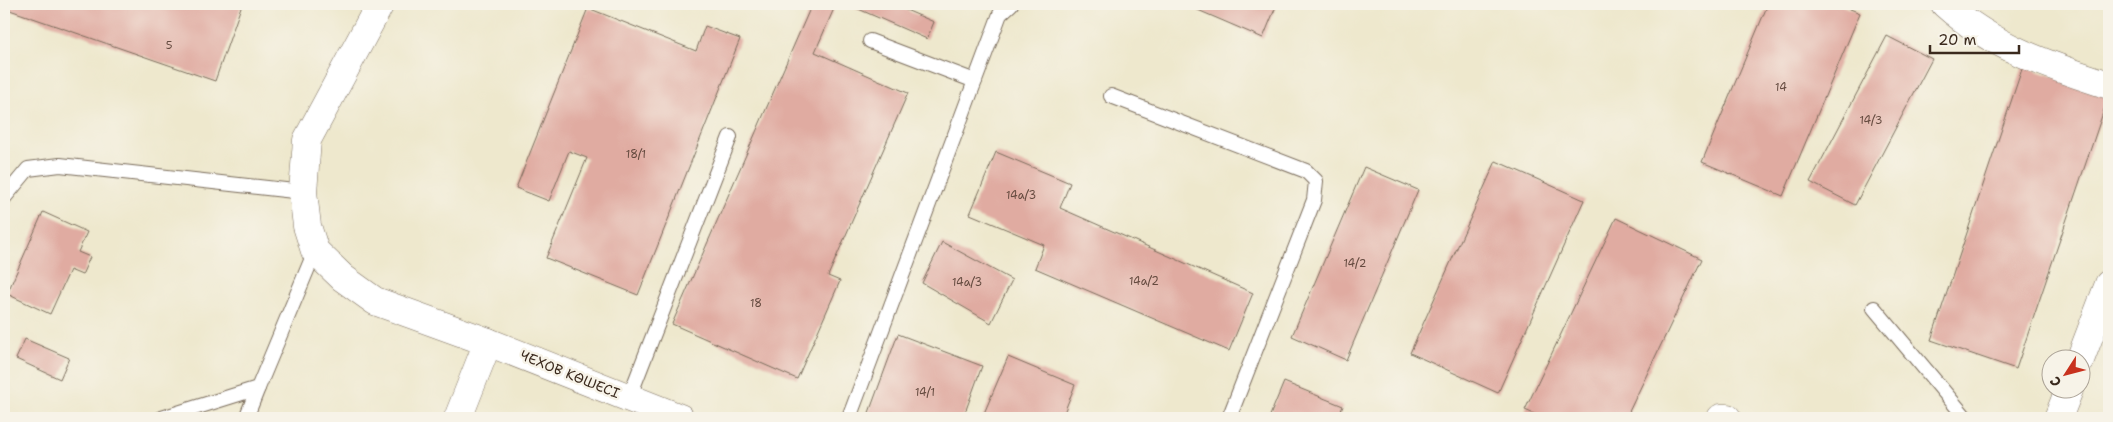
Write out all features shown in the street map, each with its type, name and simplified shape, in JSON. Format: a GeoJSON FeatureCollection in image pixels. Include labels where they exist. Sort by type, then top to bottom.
{"type":"FeatureCollection","features":[{"type":"Feature","properties":{"kind":"street"},"geometry":{"type":"LineString","coordinates":[[315,251],[306,226],[303,192],[307,140],[380,4]]}},
{"type":"Feature","properties":{"kind":"street"},"geometry":{"type":"LineString","coordinates":[[1945,4],[1966,23],[2014,50],[2045,64],[2109,85]]}},
{"type":"Feature","properties":{"kind":"street","name":"ЧЕХОВ КӨШЕСІ"},"geometry":{"type":"LineString","coordinates":[[315,251],[343,278],[375,301],[488,342],[680,418]]}},
{"type":"Feature","properties":{"kind":"street"},"geometry":{"type":"LineString","coordinates":[[2084,350],[2109,284]]}},
{"type":"Feature","properties":{"kind":"street"},"geometry":{"type":"LineString","coordinates":[[458,418],[488,342]]}},
{"type":"Feature","properties":{"kind":"street"},"geometry":{"type":"LineString","coordinates":[[2058,418],[2065,400]]}},
{"type":"Feature","properties":{"kind":"street"},"geometry":{"type":"LineString","coordinates":[[1721,418],[1727,418]]}},
{"type":"Feature","properties":{"kind":"lane"},"geometry":{"type":"LineString","coordinates":[[849,418],[1000,14],[1012,4]]}},
{"type":"Feature","properties":{"kind":"lane"},"geometry":{"type":"LineString","coordinates":[[870,42],[975,81]]}},
{"type":"Feature","properties":{"kind":"lane"},"geometry":{"type":"LineString","coordinates":[[1112,96],[1306,171],[1316,181],[1314,200],[1228,418]]}},
{"type":"Feature","properties":{"kind":"lane"},"geometry":{"type":"LineString","coordinates":[[628,398],[730,137]]}},
{"type":"Feature","properties":{"kind":"lane"},"geometry":{"type":"LineString","coordinates":[[4,198],[28,169],[60,165],[303,192]]}},
{"type":"Feature","properties":{"kind":"lane"},"geometry":{"type":"LineString","coordinates":[[246,418],[315,251]]}},
{"type":"Feature","properties":{"kind":"lane"},"geometry":{"type":"LineString","coordinates":[[1874,308],[1966,418]]}},
{"type":"Feature","properties":{"kind":"lane"},"geometry":{"type":"LineString","coordinates":[[162,418],[258,388]]}},
{"type":"Feature","properties":{"kind":"building"},"geometry":{"type":"Polygon","coordinates":[[[4,4],[242,4],[215,81],[4,8],[4,4]]]}},
{"type":"Feature","properties":{"kind":"building"},"geometry":{"type":"Polygon","coordinates":[[[812,4],[836,4],[815,52],[908,93],[828,276],[840,281],[797,379],[672,324],[812,4]]]}},
{"type":"Feature","properties":{"kind":"building"},"geometry":{"type":"Polygon","coordinates":[[[847,4],[892,4],[934,22],[927,39],[847,4]]]}},
{"type":"Feature","properties":{"kind":"building"},"geometry":{"type":"Polygon","coordinates":[[[1184,4],[1277,4],[1263,38],[1184,4]]]}},
{"type":"Feature","properties":{"kind":"building"},"geometry":{"type":"Polygon","coordinates":[[[1768,4],[1838,4],[1860,13],[1783,196],[1702,162],[1768,4]]]}},
{"type":"Feature","properties":{"kind":"building"},"geometry":{"type":"Polygon","coordinates":[[[588,8],[696,51],[705,26],[740,39],[638,295],[546,258],[587,158],[569,151],[549,201],[516,188],[588,8]]]}},
{"type":"Feature","properties":{"kind":"building"},"geometry":{"type":"Polygon","coordinates":[[[1887,36],[1932,59],[1855,205],[1810,182],[1887,36]]]}},
{"type":"Feature","properties":{"kind":"building"},"geometry":{"type":"Polygon","coordinates":[[[2023,66],[2109,95],[2016,369],[1931,340],[2023,66]]]}},
{"type":"Feature","properties":{"kind":"building"},"geometry":{"type":"Polygon","coordinates":[[[996,152],[1070,183],[1060,208],[1253,293],[1229,351],[1035,268],[1044,245],[970,214],[996,152]]]}},
{"type":"Feature","properties":{"kind":"building"},"geometry":{"type":"Polygon","coordinates":[[[1496,161],[1584,200],[1498,393],[1410,353],[1496,161]]]}},
{"type":"Feature","properties":{"kind":"building"},"geometry":{"type":"Polygon","coordinates":[[[1364,167],[1418,190],[1346,360],[1292,336],[1364,167]]]}},
{"type":"Feature","properties":{"kind":"building"},"geometry":{"type":"Polygon","coordinates":[[[43,212],[87,232],[78,252],[90,257],[82,275],[70,270],[50,314],[7,294],[43,212]]]}},
{"type":"Feature","properties":{"kind":"building"},"geometry":{"type":"Polygon","coordinates":[[[1616,218],[1702,259],[1626,418],[1543,418],[1525,410],[1616,218]]]}},
{"type":"Feature","properties":{"kind":"building"},"geometry":{"type":"Polygon","coordinates":[[[942,242],[1012,280],[991,323],[922,283],[942,242]]]}},
{"type":"Feature","properties":{"kind":"building"},"geometry":{"type":"Polygon","coordinates":[[[898,334],[982,366],[963,418],[867,418],[898,334]]]}},
{"type":"Feature","properties":{"kind":"building"},"geometry":{"type":"Polygon","coordinates":[[[25,339],[69,358],[60,379],[16,359],[25,339]]]}},
{"type":"Feature","properties":{"kind":"building"},"geometry":{"type":"Polygon","coordinates":[[[1008,357],[1075,385],[1062,418],[982,418],[1008,357]]]}},
{"type":"Feature","properties":{"kind":"building"},"geometry":{"type":"Polygon","coordinates":[[[1284,382],[1343,406],[1338,418],[1269,418],[1284,382]]]}}]}
